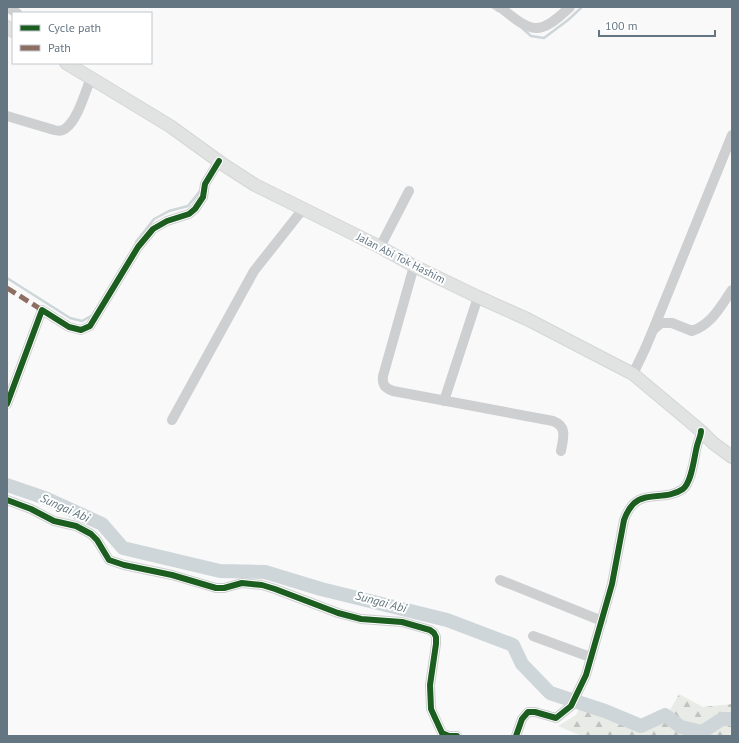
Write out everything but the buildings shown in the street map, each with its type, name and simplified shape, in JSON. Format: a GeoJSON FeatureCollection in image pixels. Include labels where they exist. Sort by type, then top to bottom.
{"type":"FeatureCollection","features":[{"type":"Feature","properties":{"kind":"main road","name":"Jalan Abi Tok Hashim"},"geometry":{"type":"LineString","coordinates":[[68,64],[170,126],[255,185],[380,247],[414,266],[527,319],[633,374],[717,446],[732,457]]}},
{"type":"Feature","properties":{"kind":"street"},"geometry":{"type":"LineString","coordinates":[[500,7],[530,28],[538,29],[550,24],[570,7]]}},
{"type":"Feature","properties":{"kind":"street"},"geometry":{"type":"LineString","coordinates":[[7,116],[61,131],[66,128],[75,116],[91,78]]}},
{"type":"Feature","properties":{"kind":"street"},"geometry":{"type":"LineString","coordinates":[[633,374],[653,330],[732,135]]}},
{"type":"Feature","properties":{"kind":"street"},"geometry":{"type":"LineString","coordinates":[[7,404],[42,310],[69,327],[81,330],[90,326],[138,247],[153,229],[167,221],[189,214],[195,209],[203,197],[205,184],[219,161]]}},
{"type":"Feature","properties":{"kind":"street"},"geometry":{"type":"LineString","coordinates":[[380,247],[409,191]]}},
{"type":"Feature","properties":{"kind":"street"},"geometry":{"type":"LineString","coordinates":[[172,420],[254,271],[303,209]]}},
{"type":"Feature","properties":{"kind":"street"},"geometry":{"type":"LineString","coordinates":[[414,266],[383,376],[383,385],[385,388],[393,391],[553,421],[562,426],[564,433],[561,451]]}},
{"type":"Feature","properties":{"kind":"street"},"geometry":{"type":"LineString","coordinates":[[653,330],[661,323],[672,323],[692,331],[702,328],[708,323],[732,290]]}},
{"type":"Feature","properties":{"kind":"street"},"geometry":{"type":"LineString","coordinates":[[444,401],[478,297]]}},
{"type":"Feature","properties":{"kind":"street"},"geometry":{"type":"LineString","coordinates":[[516,736],[522,719],[528,712],[535,712],[556,718],[573,703],[586,675],[590,657],[602,621],[615,572],[624,520],[627,513],[631,506],[640,499],[675,492],[688,483],[701,431]]}},
{"type":"Feature","properties":{"kind":"street"},"geometry":{"type":"LineString","coordinates":[[7,500],[31,509],[54,521],[76,526],[91,534],[97,540],[109,560],[124,565],[172,575],[216,588],[224,588],[242,583],[262,585],[338,613],[361,619],[402,622],[430,630],[436,637],[431,676],[431,709],[442,733],[449,736],[457,736]]}},
{"type":"Feature","properties":{"kind":"street"},"geometry":{"type":"LineString","coordinates":[[500,580],[602,621]]}},
{"type":"Feature","properties":{"kind":"street"},"geometry":{"type":"LineString","coordinates":[[533,636],[590,657]]}},
{"type":"Feature","properties":{"kind":"green space"},"geometry":{"type":"Polygon","coordinates":[[[679,694],[703,707],[732,704],[732,736],[582,736],[558,726],[576,715],[582,704],[644,722],[670,710],[679,694]]]}},
{"type":"Feature","properties":{"kind":"waterway"},"geometry":{"type":"LineString","coordinates":[[492,7],[498,11]]}},
{"type":"Feature","properties":{"kind":"waterway"},"geometry":{"type":"LineString","coordinates":[[522,28],[531,36],[544,38],[568,20],[582,7]]}},
{"type":"Feature","properties":{"kind":"waterway"},"geometry":{"type":"LineString","coordinates":[[136,242],[154,219],[169,211],[188,206],[200,191]]}},
{"type":"Feature","properties":{"kind":"waterway"},"geometry":{"type":"LineString","coordinates":[[7,278],[70,318],[82,321],[91,316]]}},
{"type":"Feature","properties":{"kind":"waterway","name":"Sungai Abi"},"geometry":{"type":"LineString","coordinates":[[7,485],[45,498],[102,524],[123,548],[220,571],[265,572],[321,589],[447,620],[513,645],[522,664],[550,693],[605,711],[641,726],[665,715],[681,727],[702,732],[722,719],[732,719]]}},
{"type":"Feature","properties":{"kind":"marked path"},"geometry":{"type":"LineString","coordinates":[[7,288],[42,310]]}},
{"type":"Feature","properties":{"kind":"cycle path"},"geometry":{"type":"LineString","coordinates":[[7,404],[42,310],[69,327],[81,330],[90,326],[138,247],[153,229],[167,221],[189,214],[195,209],[203,197],[205,184],[219,161]]}},
{"type":"Feature","properties":{"kind":"cycle path"},"geometry":{"type":"LineString","coordinates":[[516,736],[522,719],[528,712],[535,712],[556,718],[571,706],[586,675],[612,584],[624,520],[629,509],[643,498],[675,493],[686,486],[691,475],[701,431]]}},
{"type":"Feature","properties":{"kind":"cycle path"},"geometry":{"type":"LineString","coordinates":[[7,500],[31,509],[54,521],[76,526],[91,534],[97,540],[109,560],[124,565],[172,575],[216,588],[224,588],[242,583],[262,585],[338,613],[361,619],[402,622],[430,630],[436,637],[430,685],[431,709],[442,733],[449,736],[457,736]]}}]}
